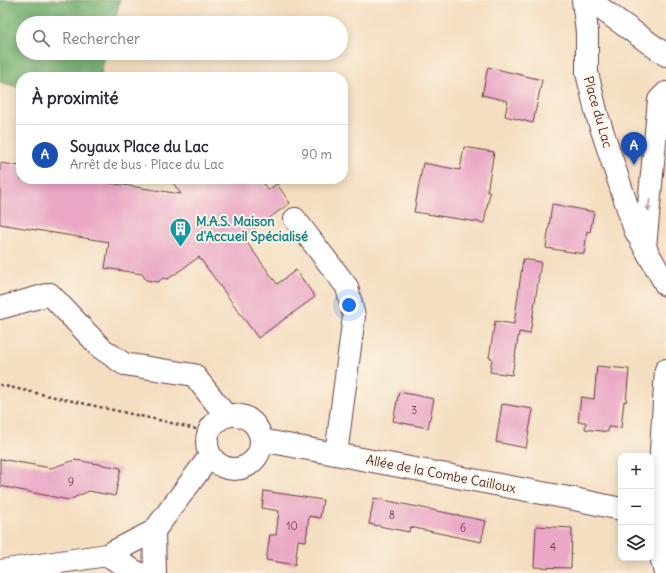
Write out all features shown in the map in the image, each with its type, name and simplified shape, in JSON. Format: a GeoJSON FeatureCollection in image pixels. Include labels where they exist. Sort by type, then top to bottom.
{"type":"FeatureCollection","features":[{"type":"Feature","properties":{"kind":"street","name":"Place du Lac"},"geometry":{"type":"LineString","coordinates":[[584,0],[587,32],[587,73],[597,115],[635,230],[666,285]]}},
{"type":"Feature","properties":{"kind":"street"},"geometry":{"type":"LineString","coordinates":[[589,0],[666,55]]}},
{"type":"Feature","properties":{"kind":"street"},"geometry":{"type":"LineString","coordinates":[[645,247],[659,100],[666,93]]}},
{"type":"Feature","properties":{"kind":"street"},"geometry":{"type":"LineString","coordinates":[[296,219],[347,287],[354,316],[336,454]]}},
{"type":"Feature","properties":{"kind":"street"},"geometry":{"type":"LineString","coordinates":[[0,308],[50,294],[101,348],[124,364],[194,375],[226,416]]}},
{"type":"Feature","properties":{"kind":"street"},"geometry":{"type":"LineString","coordinates":[[665,573],[659,548],[654,515],[666,370]]}},
{"type":"Feature","properties":{"kind":"street"},"geometry":{"type":"LineString","coordinates":[[226,416],[242,416],[249,420],[259,432],[261,440],[257,458],[242,468],[233,470],[224,468],[216,463],[210,456],[207,448],[206,440],[208,432],[213,425],[226,416]]}},
{"type":"Feature","properties":{"kind":"street","name":"Allée de la Combe Cailloux"},"geometry":{"type":"LineString","coordinates":[[261,440],[567,497],[618,508]]}},
{"type":"Feature","properties":{"kind":"street"},"geometry":{"type":"LineString","coordinates":[[0,571],[107,555],[154,531],[210,456]]}},
{"type":"Feature","properties":{"kind":"street"},"geometry":{"type":"LineString","coordinates":[[154,531],[155,573]]}},
{"type":"Feature","properties":{"kind":"street"},"geometry":{"type":"LineString","coordinates":[[107,555],[138,573]]}},
{"type":"Feature","properties":{"kind":"path"},"geometry":{"type":"LineString","coordinates":[[0,386],[208,432]]}},
{"type":"Feature","properties":{"kind":"green space"},"geometry":{"type":"Polygon","coordinates":[[[0,0],[120,0],[116,16],[16,16],[16,60],[104,60],[101,72],[16,72],[16,87],[0,82],[0,0]]]}},
{"type":"Feature","properties":{"kind":"building"},"geometry":{"type":"Polygon","coordinates":[[[488,67],[542,80],[533,123],[505,116],[508,101],[482,95],[488,67]]]}},
{"type":"Feature","properties":{"kind":"building"},"geometry":{"type":"Polygon","coordinates":[[[464,147],[494,152],[487,192],[490,192],[484,223],[414,212],[423,163],[460,170],[464,147]]]}},
{"type":"Feature","properties":{"kind":"building","name":"M.A.S. Maison d'Accueil Spécialisé"},"geometry":{"type":"Polygon","coordinates":[[[0,163],[16,165],[16,184],[116,184],[181,194],[174,184],[264,184],[268,190],[277,184],[290,203],[243,237],[277,284],[296,270],[315,297],[258,338],[199,257],[168,279],[163,278],[158,282],[146,280],[142,274],[105,268],[109,242],[0,224],[0,163]]]}},
{"type":"Feature","properties":{"kind":"building"},"geometry":{"type":"Polygon","coordinates":[[[552,204],[594,212],[590,232],[587,231],[584,254],[546,248],[552,204]]]}},
{"type":"Feature","properties":{"kind":"building"},"geometry":{"type":"Polygon","coordinates":[[[523,259],[541,262],[530,334],[519,332],[512,375],[490,372],[492,358],[489,358],[495,321],[514,324],[523,259]]]}},
{"type":"Feature","properties":{"kind":"building"},"geometry":{"type":"Polygon","coordinates":[[[597,366],[629,369],[626,402],[624,401],[621,428],[608,427],[608,432],[585,429],[586,422],[578,422],[581,397],[594,399],[597,366]]]}},
{"type":"Feature","properties":{"kind":"building"},"geometry":{"type":"Polygon","coordinates":[[[399,392],[434,399],[428,428],[393,421],[399,392]]]}},
{"type":"Feature","properties":{"kind":"building"},"geometry":{"type":"Polygon","coordinates":[[[502,404],[533,409],[526,448],[496,442],[502,404]]]}},
{"type":"Feature","properties":{"kind":"building"},"geometry":{"type":"Polygon","coordinates":[[[0,459],[51,468],[75,460],[121,468],[115,496],[89,491],[69,500],[0,486],[0,459]]]}},
{"type":"Feature","properties":{"kind":"building"},"geometry":{"type":"Polygon","coordinates":[[[264,491],[323,500],[320,518],[309,516],[306,541],[298,540],[295,565],[266,560],[270,535],[276,535],[279,511],[262,508],[264,491]]]}},
{"type":"Feature","properties":{"kind":"building"},"geometry":{"type":"Polygon","coordinates":[[[374,498],[486,521],[481,542],[410,527],[409,532],[369,524],[374,498]]]}},
{"type":"Feature","properties":{"kind":"building"},"geometry":{"type":"Polygon","coordinates":[[[536,526],[572,528],[571,568],[534,567],[536,526]]]}},
{"type":"Feature","properties":{"kind":"place","name":"Soyaux Place du Lac"},"geometry":{"type":"Point","coordinates":[634,165]}},
{"type":"Feature","properties":{"kind":"place","name":"M.A.S. Maison d'Accueil Spécialisé"},"geometry":{"type":"Point","coordinates":[180,248]}}]}
